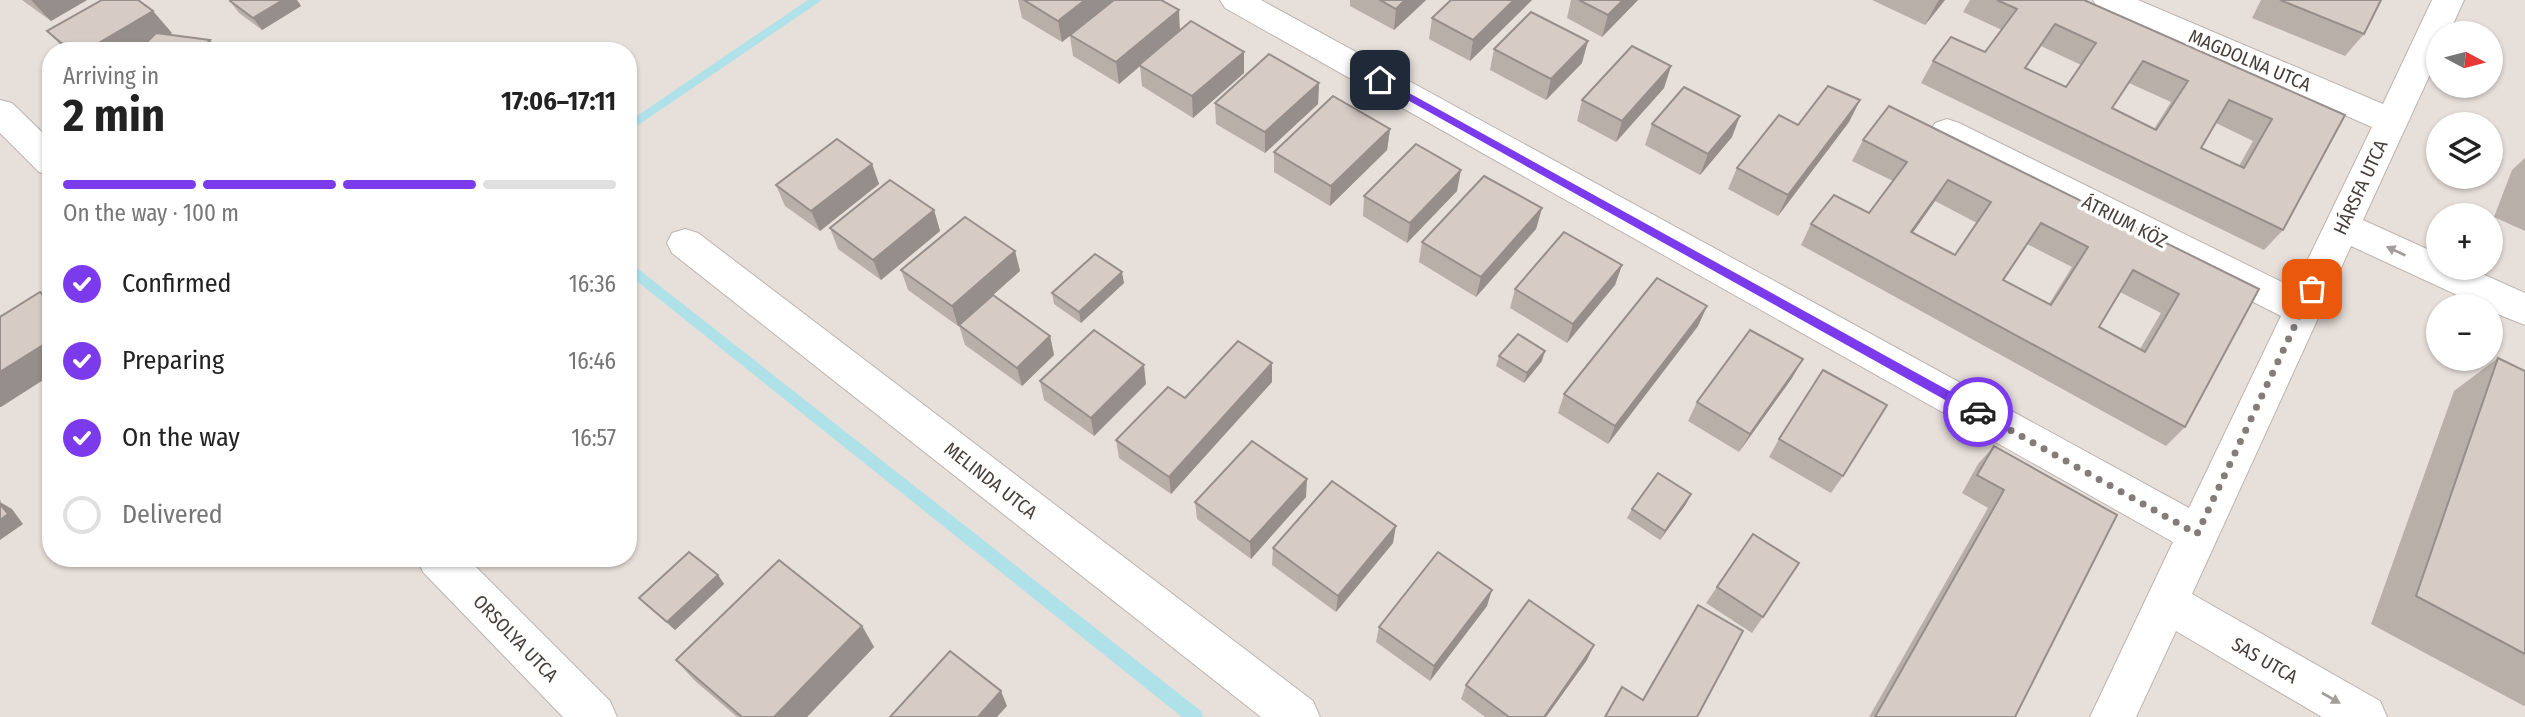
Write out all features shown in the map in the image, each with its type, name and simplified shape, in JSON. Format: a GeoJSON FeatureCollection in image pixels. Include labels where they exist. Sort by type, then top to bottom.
{"type":"FeatureCollection","features":[{"type":"Feature","properties":{"kind":"street"},"geometry":{"type":"LineString","coordinates":[[1236,0],[2197,534]]}},
{"type":"Feature","properties":{"kind":"street","name":"MAGDOLNA UTCA"},"geometry":{"type":"LineString","coordinates":[[2109,0],[2391,121]]}},
{"type":"Feature","properties":{"kind":"street","name":"HÁRSFA UTCA"},"geometry":{"type":"LineString","coordinates":[[2113,717],[2448,0]]}},
{"type":"Feature","properties":{"kind":"street"},"geometry":{"type":"LineString","coordinates":[[0,112],[42,154]]}},
{"type":"Feature","properties":{"kind":"street","name":"ÁTRIUM KÖZ"},"geometry":{"type":"LineString","coordinates":[[1947,132],[2303,310]]}},
{"type":"Feature","properties":{"kind":"street"},"geometry":{"type":"LineString","coordinates":[[2342,226],[2525,310]]}},
{"type":"Feature","properties":{"kind":"street","name":"MELINDA UTCA"},"geometry":{"type":"LineString","coordinates":[[685,243],[1297,717]]}},
{"type":"Feature","properties":{"kind":"street","name":"ORSOLYA UTCA"},"geometry":{"type":"LineString","coordinates":[[447,567],[594,717]]}},
{"type":"Feature","properties":{"kind":"street","name":"SAS UTCA"},"geometry":{"type":"LineString","coordinates":[[2166,602],[2364,717]]}},
{"type":"Feature","properties":{"kind":"shaded area"},"geometry":{"type":"Polygon","coordinates":[[[0,0],[2525,0],[2525,717],[0,717],[0,0]]]}},
{"type":"Feature","properties":{"kind":"building"},"geometry":{"type":"Polygon","coordinates":[[[102,0],[138,0],[153,11],[100,42],[60,42],[47,31],[102,0]]]}},
{"type":"Feature","properties":{"kind":"building"},"geometry":{"type":"Polygon","coordinates":[[[231,0],[283,0],[253,18],[231,0]]]}},
{"type":"Feature","properties":{"kind":"building"},"geometry":{"type":"Polygon","coordinates":[[[1024,0],[1085,0],[1058,21],[1024,0]]]}},
{"type":"Feature","properties":{"kind":"building"},"geometry":{"type":"Polygon","coordinates":[[[1114,0],[1161,0],[1179,10],[1116,62],[1070,35],[1114,0]]]}},
{"type":"Feature","properties":{"kind":"building"},"geometry":{"type":"Polygon","coordinates":[[[1380,0],[1405,0],[1396,9],[1380,0]]]}},
{"type":"Feature","properties":{"kind":"building"},"geometry":{"type":"Polygon","coordinates":[[[1451,0],[1514,0],[1473,40],[1432,18],[1451,0]]]}},
{"type":"Feature","properties":{"kind":"building"},"geometry":{"type":"Polygon","coordinates":[[[1579,0],[1623,0],[1608,15],[1579,0]]]}},
{"type":"Feature","properties":{"kind":"building"},"geometry":{"type":"Polygon","coordinates":[[[1997,0],[2084,0],[2345,115],[2283,230],[1933,61],[1951,37],[1985,52],[2017,9],[1997,0]],[[2055,24],[2025,68],[2066,87],[2096,43],[2055,24]],[[2143,61],[2112,108],[2156,130],[2188,81],[2143,61]],[[2229,100],[2201,148],[2244,168],[2272,119],[2229,100]]]}},
{"type":"Feature","properties":{"kind":"building"},"geometry":{"type":"Polygon","coordinates":[[[2280,0],[2381,0],[2364,34],[2280,0]]]}},
{"type":"Feature","properties":{"kind":"building"},"geometry":{"type":"Polygon","coordinates":[[[1531,12],[1588,41],[1551,79],[1494,49],[1531,12]]]}},
{"type":"Feature","properties":{"kind":"building"},"geometry":{"type":"Polygon","coordinates":[[[1191,21],[1244,52],[1192,96],[1139,65],[1191,21]]]}},
{"type":"Feature","properties":{"kind":"building"},"geometry":{"type":"Polygon","coordinates":[[[156,33],[210,40],[208,42],[147,42],[156,33]]]}},
{"type":"Feature","properties":{"kind":"building"},"geometry":{"type":"Polygon","coordinates":[[[1632,46],[1671,66],[1622,121],[1582,100],[1632,46]]]}},
{"type":"Feature","properties":{"kind":"building"},"geometry":{"type":"Polygon","coordinates":[[[1269,54],[1319,83],[1265,132],[1215,103],[1269,54]]]}},
{"type":"Feature","properties":{"kind":"building"},"geometry":{"type":"Polygon","coordinates":[[[1828,86],[1860,100],[1788,195],[1737,168],[1779,115],[1798,125],[1828,86]]]}},
{"type":"Feature","properties":{"kind":"building"},"geometry":{"type":"Polygon","coordinates":[[[1684,87],[1740,116],[1708,154],[1652,124],[1684,87]]]}},
{"type":"Feature","properties":{"kind":"building"},"geometry":{"type":"Polygon","coordinates":[[[1333,96],[1390,129],[1331,186],[1274,152],[1333,96]]]}},
{"type":"Feature","properties":{"kind":"building"},"geometry":{"type":"Polygon","coordinates":[[[1889,106],[2259,289],[2185,427],[1811,224],[1834,195],[1869,213],[1907,162],[1863,140],[1889,106]],[[1948,180],[1911,232],[1955,255],[1991,202],[1948,180]],[[2041,223],[2003,280],[2051,305],[2088,247],[2041,223]],[[2133,270],[2099,327],[2145,352],[2179,294],[2133,270]]]}},
{"type":"Feature","properties":{"kind":"building"},"geometry":{"type":"Polygon","coordinates":[[[837,139],[872,164],[811,211],[776,185],[837,139]]]}},
{"type":"Feature","properties":{"kind":"building"},"geometry":{"type":"Polygon","coordinates":[[[1416,144],[1461,170],[1410,223],[1364,196],[1416,144]]]}},
{"type":"Feature","properties":{"kind":"building"},"geometry":{"type":"Polygon","coordinates":[[[1484,176],[1542,208],[1481,277],[1422,242],[1484,176]]]}},
{"type":"Feature","properties":{"kind":"building"},"geometry":{"type":"Polygon","coordinates":[[[890,180],[934,210],[873,260],[830,228],[890,180]]]}},
{"type":"Feature","properties":{"kind":"building"},"geometry":{"type":"Polygon","coordinates":[[[965,217],[1015,251],[952,306],[901,270],[965,217]]]}},
{"type":"Feature","properties":{"kind":"building"},"geometry":{"type":"Polygon","coordinates":[[[1564,232],[1622,265],[1573,324],[1515,289],[1564,232]]]}},
{"type":"Feature","properties":{"kind":"building"},"geometry":{"type":"Polygon","coordinates":[[[1095,254],[1122,272],[1079,312],[1052,293],[1095,254]]]}},
{"type":"Feature","properties":{"kind":"building"},"geometry":{"type":"Polygon","coordinates":[[[1657,278],[1707,306],[1615,426],[1564,394],[1657,278]]]}},
{"type":"Feature","properties":{"kind":"building"},"geometry":{"type":"Polygon","coordinates":[[[40,292],[42,294],[42,346],[0,372],[0,317],[40,292]]]}},
{"type":"Feature","properties":{"kind":"building"},"geometry":{"type":"Polygon","coordinates":[[[993,295],[1050,336],[1017,368],[959,325],[993,295]]]}},
{"type":"Feature","properties":{"kind":"building"},"geometry":{"type":"Polygon","coordinates":[[[1094,330],[1144,365],[1091,418],[1040,381],[1094,330]]]}},
{"type":"Feature","properties":{"kind":"building"},"geometry":{"type":"Polygon","coordinates":[[[1750,330],[1803,359],[1750,434],[1697,402],[1750,330]]]}},
{"type":"Feature","properties":{"kind":"building"},"geometry":{"type":"Polygon","coordinates":[[[1518,334],[1545,351],[1527,373],[1499,356],[1518,334]]]}},
{"type":"Feature","properties":{"kind":"building"},"geometry":{"type":"Polygon","coordinates":[[[1238,341],[1272,363],[1169,477],[1116,440],[1168,387],[1185,398],[1238,341]]]}},
{"type":"Feature","properties":{"kind":"building"},"geometry":{"type":"Polygon","coordinates":[[[2503,360],[2525,371],[2525,654],[2416,596],[2494,371],[2503,371],[2503,360]]]}},
{"type":"Feature","properties":{"kind":"building"},"geometry":{"type":"Polygon","coordinates":[[[1823,370],[1887,405],[1843,476],[1779,439],[1823,370]]]}},
{"type":"Feature","properties":{"kind":"building"},"geometry":{"type":"Polygon","coordinates":[[[1252,441],[1307,479],[1250,542],[1195,502],[1252,441]]]}},
{"type":"Feature","properties":{"kind":"building"},"geometry":{"type":"Polygon","coordinates":[[[1994,446],[2117,515],[2015,717],[1875,717],[2004,490],[1977,475],[1994,446]]]}},
{"type":"Feature","properties":{"kind":"building"},"geometry":{"type":"Polygon","coordinates":[[[1658,473],[1691,494],[1665,531],[1632,509],[1658,473]]]}},
{"type":"Feature","properties":{"kind":"building"},"geometry":{"type":"Polygon","coordinates":[[[1332,481],[1396,526],[1338,596],[1273,548],[1332,481]]]}},
{"type":"Feature","properties":{"kind":"building"},"geometry":{"type":"Polygon","coordinates":[[[0,504],[8,514],[0,520],[0,504]]]}},
{"type":"Feature","properties":{"kind":"building"},"geometry":{"type":"Polygon","coordinates":[[[1753,534],[1799,563],[1763,617],[1717,587],[1753,534]]]}},
{"type":"Feature","properties":{"kind":"building"},"geometry":{"type":"Polygon","coordinates":[[[689,552],[718,575],[667,622],[639,598],[689,552]]]}},
{"type":"Feature","properties":{"kind":"building"},"geometry":{"type":"Polygon","coordinates":[[[1438,552],[1492,590],[1434,666],[1379,627],[1438,552]]]}},
{"type":"Feature","properties":{"kind":"building"},"geometry":{"type":"Polygon","coordinates":[[[779,560],[862,626],[774,717],[742,717],[676,660],[779,560]]]}},
{"type":"Feature","properties":{"kind":"building"},"geometry":{"type":"Polygon","coordinates":[[[1529,600],[1594,645],[1544,717],[1509,717],[1466,685],[1529,600]]]}},
{"type":"Feature","properties":{"kind":"building"},"geometry":{"type":"Polygon","coordinates":[[[1698,605],[1743,631],[1697,717],[1605,717],[1622,687],[1643,700],[1698,605]]]}},
{"type":"Feature","properties":{"kind":"building"},"geometry":{"type":"Polygon","coordinates":[[[950,651],[1001,691],[978,717],[890,717],[950,651]]]}},
{"type":"Feature","properties":{"kind":"waterway"},"geometry":{"type":"LineString","coordinates":[[637,122],[816,0]]}},
{"type":"Feature","properties":{"kind":"waterway"},"geometry":{"type":"LineString","coordinates":[[637,273],[1195,717]]}},
{"type":"Feature","properties":{"kind":"way so far"},"geometry":{"type":"LineString","coordinates":[[1978,412],[2197,534],[2312,289]]}},
{"type":"Feature","properties":{"kind":"route"},"geometry":{"type":"LineString","coordinates":[[1380,80],[1978,412]]}}]}
